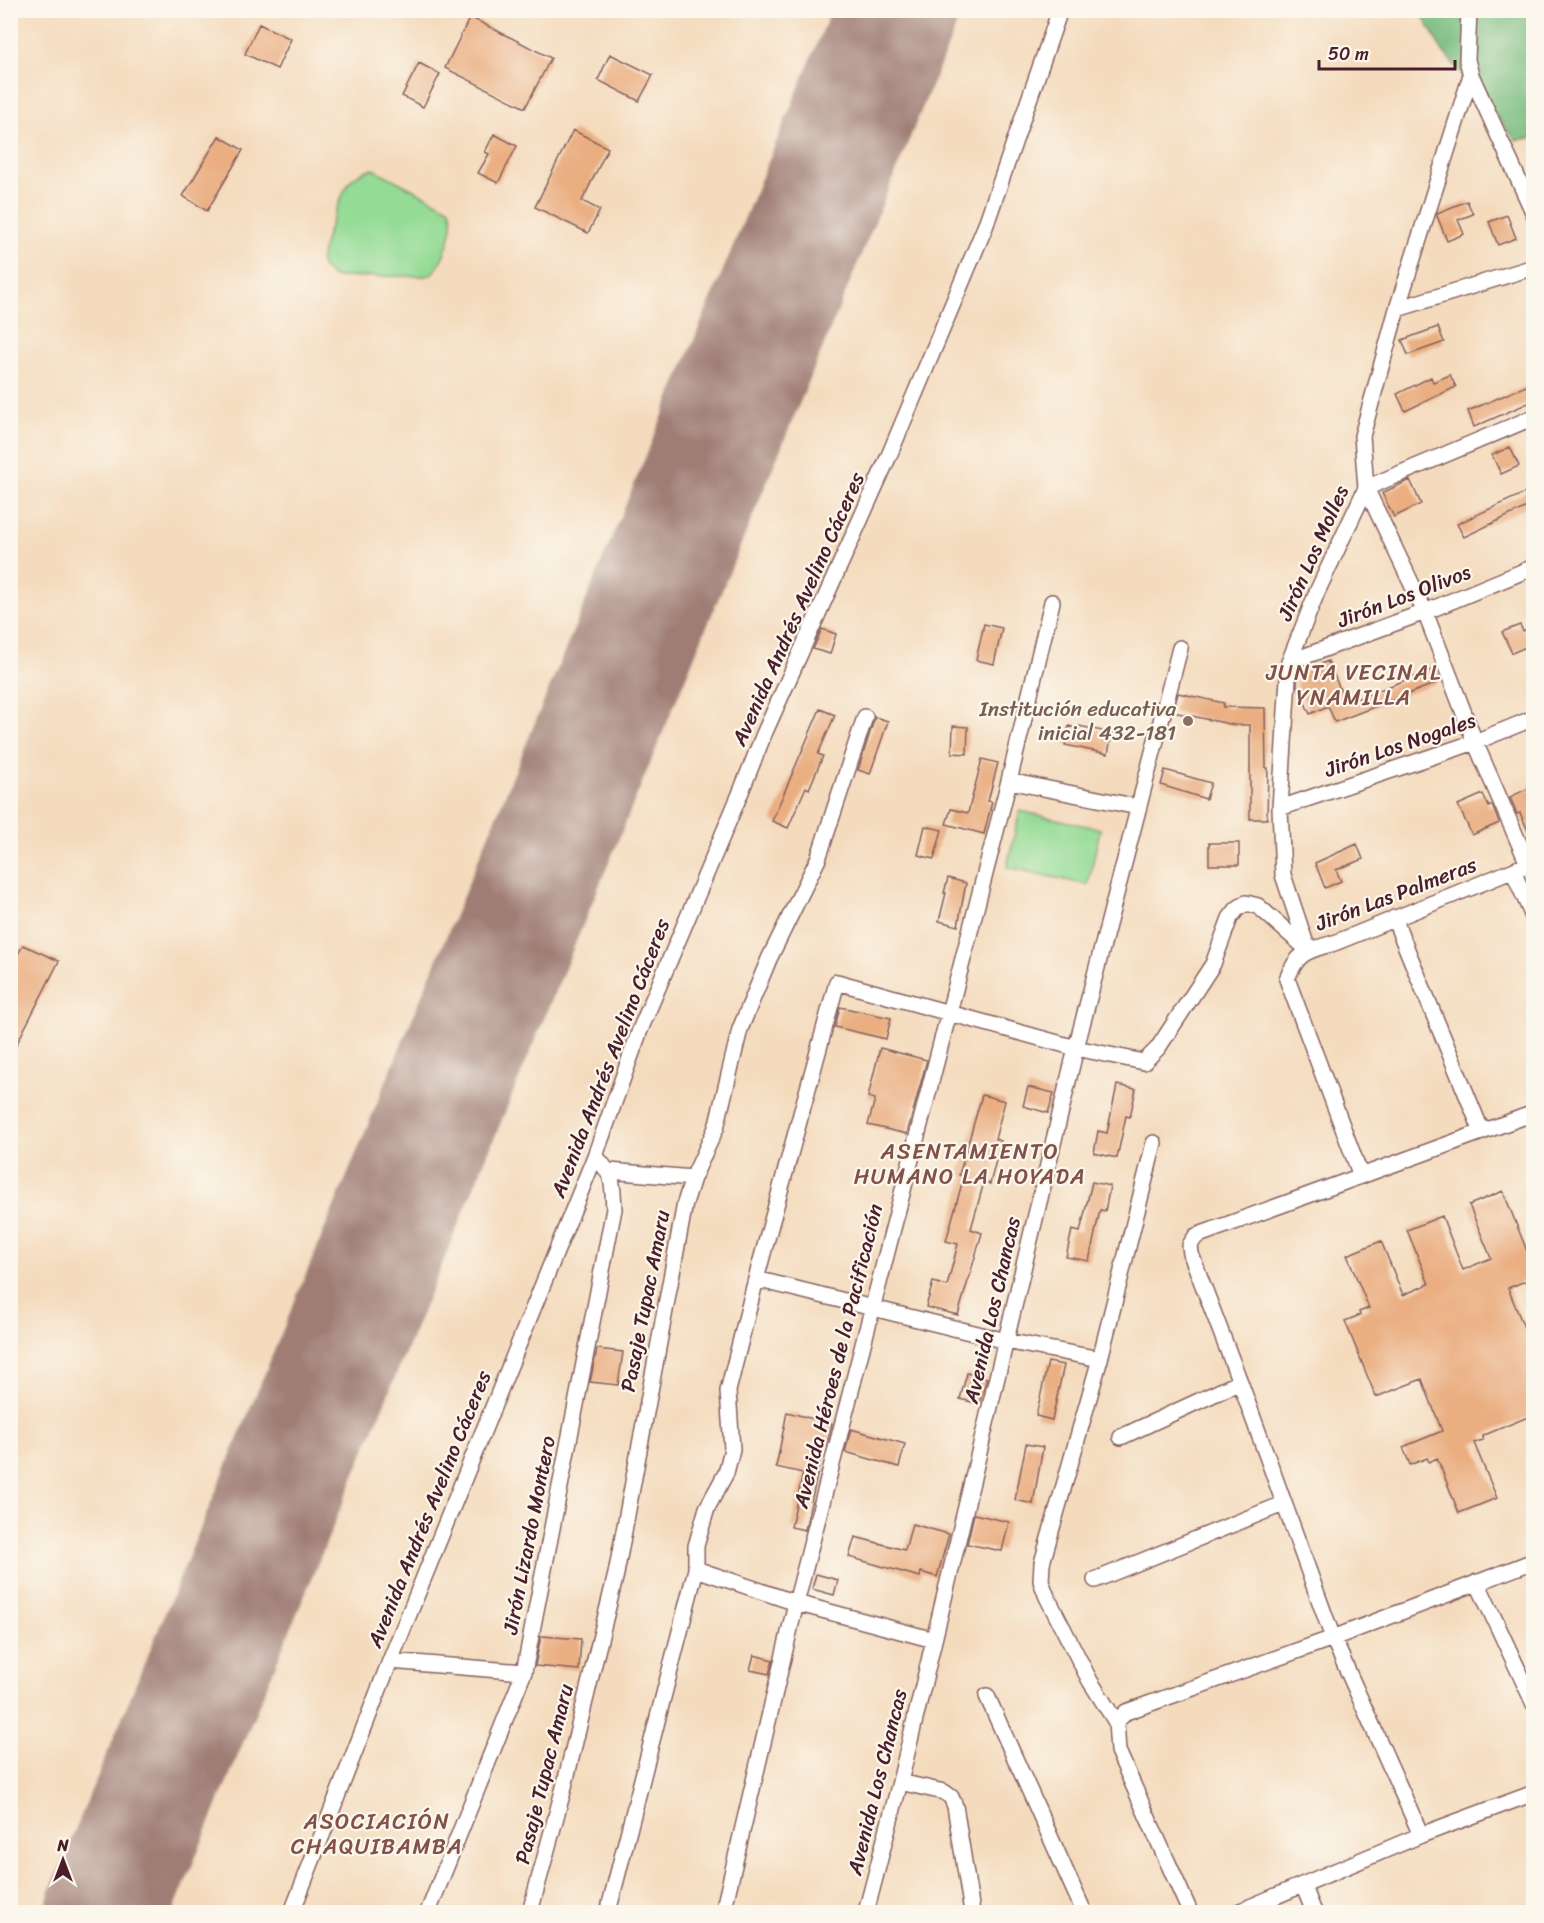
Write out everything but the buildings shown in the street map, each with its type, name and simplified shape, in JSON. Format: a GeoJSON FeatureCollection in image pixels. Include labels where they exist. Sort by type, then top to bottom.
{"type":"FeatureCollection","features":[{"type":"Feature","properties":{"kind":"street","name":"Avenida Andrés Avelino Cáceres"},"geometry":{"type":"LineString","coordinates":[[292,1912],[390,1661],[596,1156],[653,998],[764,734],[888,458],[985,227],[1060,10]]}},
{"type":"Feature","properties":{"kind":"street"},"geometry":{"type":"LineString","coordinates":[[1469,10],[1467,60],[1471,75],[1533,214]]}},
{"type":"Feature","properties":{"kind":"street","name":"Jirón Los Molles"},"geometry":{"type":"LineString","coordinates":[[1309,951],[1283,875],[1280,808],[1289,662],[1317,592],[1366,488],[1362,436],[1397,309],[1471,75]]}},
{"type":"Feature","properties":{"kind":"street"},"geometry":{"type":"LineString","coordinates":[[1397,309],[1533,267]]}},
{"type":"Feature","properties":{"kind":"street"},"geometry":{"type":"LineString","coordinates":[[1531,863],[1475,742],[1425,612],[1366,488],[1533,417]]}},
{"type":"Feature","properties":{"kind":"street","name":"Jirón Los Olivos"},"geometry":{"type":"LineString","coordinates":[[1289,662],[1425,612],[1533,567]]}},
{"type":"Feature","properties":{"kind":"street","name":"Avenida Héroes de la Pacificación"},"geometry":{"type":"LineString","coordinates":[[723,1912],[796,1603],[1009,781],[1053,602]]}},
{"type":"Feature","properties":{"kind":"street","name":"Avenida Los Chancas"},"geometry":{"type":"LineString","coordinates":[[866,1912],[900,1782],[1076,1048],[1180,648]]}},
{"type":"Feature","properties":{"kind":"street","name":"Pasaje Tupac Amaru"},"geometry":{"type":"LineString","coordinates":[[530,1912],[563,1791],[616,1574],[685,1203],[693,1178],[716,1128],[740,1029],[769,959],[818,859],[865,717]]}},
{"type":"Feature","properties":{"kind":"street","name":"Jirón Los Nogales"},"geometry":{"type":"LineString","coordinates":[[1280,808],[1475,742],[1533,718]]}},
{"type":"Feature","properties":{"kind":"street"},"geometry":{"type":"LineString","coordinates":[[1009,781],[1138,807]]}},
{"type":"Feature","properties":{"kind":"street","name":"Jirón Las Palmeras"},"geometry":{"type":"LineString","coordinates":[[1360,1176],[1287,979],[1294,961],[1309,951],[1337,942],[1531,863]]}},
{"type":"Feature","properties":{"kind":"street"},"geometry":{"type":"LineString","coordinates":[[1513,871],[1533,919]]}},
{"type":"Feature","properties":{"kind":"street"},"geometry":{"type":"LineString","coordinates":[[608,1912],[696,1569],[696,1546],[707,1508],[726,1473],[732,1449],[728,1391],[837,982],[1076,1048],[1144,1062],[1151,1056],[1213,964],[1230,918],[1237,909],[1246,903],[1258,906],[1309,951]]}},
{"type":"Feature","properties":{"kind":"street"},"geometry":{"type":"LineString","coordinates":[[1394,918],[1482,1132]]}},
{"type":"Feature","properties":{"kind":"street"},"geometry":{"type":"LineString","coordinates":[[1421,1835],[1333,1638],[1191,1254],[1190,1245],[1196,1236],[1533,1113]]}},
{"type":"Feature","properties":{"kind":"street"},"geometry":{"type":"LineString","coordinates":[[1154,1143],[1100,1359],[1042,1563],[1041,1581],[1090,1681],[1116,1722],[1118,1751],[1190,1912]]}},
{"type":"Feature","properties":{"kind":"street"},"geometry":{"type":"LineString","coordinates":[[596,1156],[609,1171],[693,1178]]}},
{"type":"Feature","properties":{"kind":"street","name":"Jirón Lizardo Montero"},"geometry":{"type":"LineString","coordinates":[[428,1912],[524,1671],[614,1209],[612,1180],[609,1171]]}},
{"type":"Feature","properties":{"kind":"street"},"geometry":{"type":"LineString","coordinates":[[756,1279],[1006,1341],[1100,1359]]}},
{"type":"Feature","properties":{"kind":"street"},"geometry":{"type":"LineString","coordinates":[[1121,1437],[1240,1382]]}},
{"type":"Feature","properties":{"kind":"street"},"geometry":{"type":"LineString","coordinates":[[1095,1580],[1283,1504]]}},
{"type":"Feature","properties":{"kind":"street"},"geometry":{"type":"LineString","coordinates":[[1116,1722],[1126,1712],[1333,1638],[1533,1561]]}},
{"type":"Feature","properties":{"kind":"street"},"geometry":{"type":"LineString","coordinates":[[696,1569],[796,1603],[934,1640]]}},
{"type":"Feature","properties":{"kind":"street"},"geometry":{"type":"LineString","coordinates":[[1478,1582],[1533,1704]]}},
{"type":"Feature","properties":{"kind":"street"},"geometry":{"type":"LineString","coordinates":[[390,1661],[524,1671]]}},
{"type":"Feature","properties":{"kind":"street"},"geometry":{"type":"LineString","coordinates":[[987,1696],[1084,1912]]}},
{"type":"Feature","properties":{"kind":"street"},"geometry":{"type":"LineString","coordinates":[[900,1782],[944,1792],[951,1797],[955,1806],[972,1912]]}},
{"type":"Feature","properties":{"kind":"street"},"geometry":{"type":"LineString","coordinates":[[1238,1912],[1421,1835],[1533,1793]]}},
{"type":"Feature","properties":{"kind":"street"},"geometry":{"type":"LineString","coordinates":[[1303,1885],[1314,1912]]}},
{"type":"Feature","properties":{"kind":"green space"},"geometry":{"type":"Polygon","coordinates":[[[1420,11],[1533,11],[1533,138],[1516,140],[1442,50],[1420,11]]]}},
{"type":"Feature","properties":{"kind":"green space"},"geometry":{"type":"Polygon","coordinates":[[[373,169],[449,208],[452,215],[451,233],[440,261],[431,275],[334,277],[322,266],[321,258],[327,237],[346,189],[351,180],[373,169]]]}},
{"type":"Feature","properties":{"kind":"green space"},"geometry":{"type":"Polygon","coordinates":[[[1020,811],[1100,829],[1088,885],[1007,867],[1020,811]]]}},
{"type":"Feature","properties":{"kind":"runway"},"geometry":{"type":"LineString","coordinates":[[107,1912],[897,10]]}},
{"type":"Feature","properties":{"kind":"place","name":"Institución educativa inicial 432-181"},"geometry":{"type":"Point","coordinates":[1188,721]}},
{"type":"Feature","properties":{"kind":"district","name":"JUNTA VECINAL YNAMILLA"},"geometry":{"type":"Point","coordinates":[1354,684]}},
{"type":"Feature","properties":{"kind":"district","name":"ASENTAMIENTO HUMANO LA HOYADA"},"geometry":{"type":"Point","coordinates":[970,1164]}},
{"type":"Feature","properties":{"kind":"district","name":"ASOCIACIÓN CHAQUIBAMBA"},"geometry":{"type":"Point","coordinates":[377,1834]}}]}
